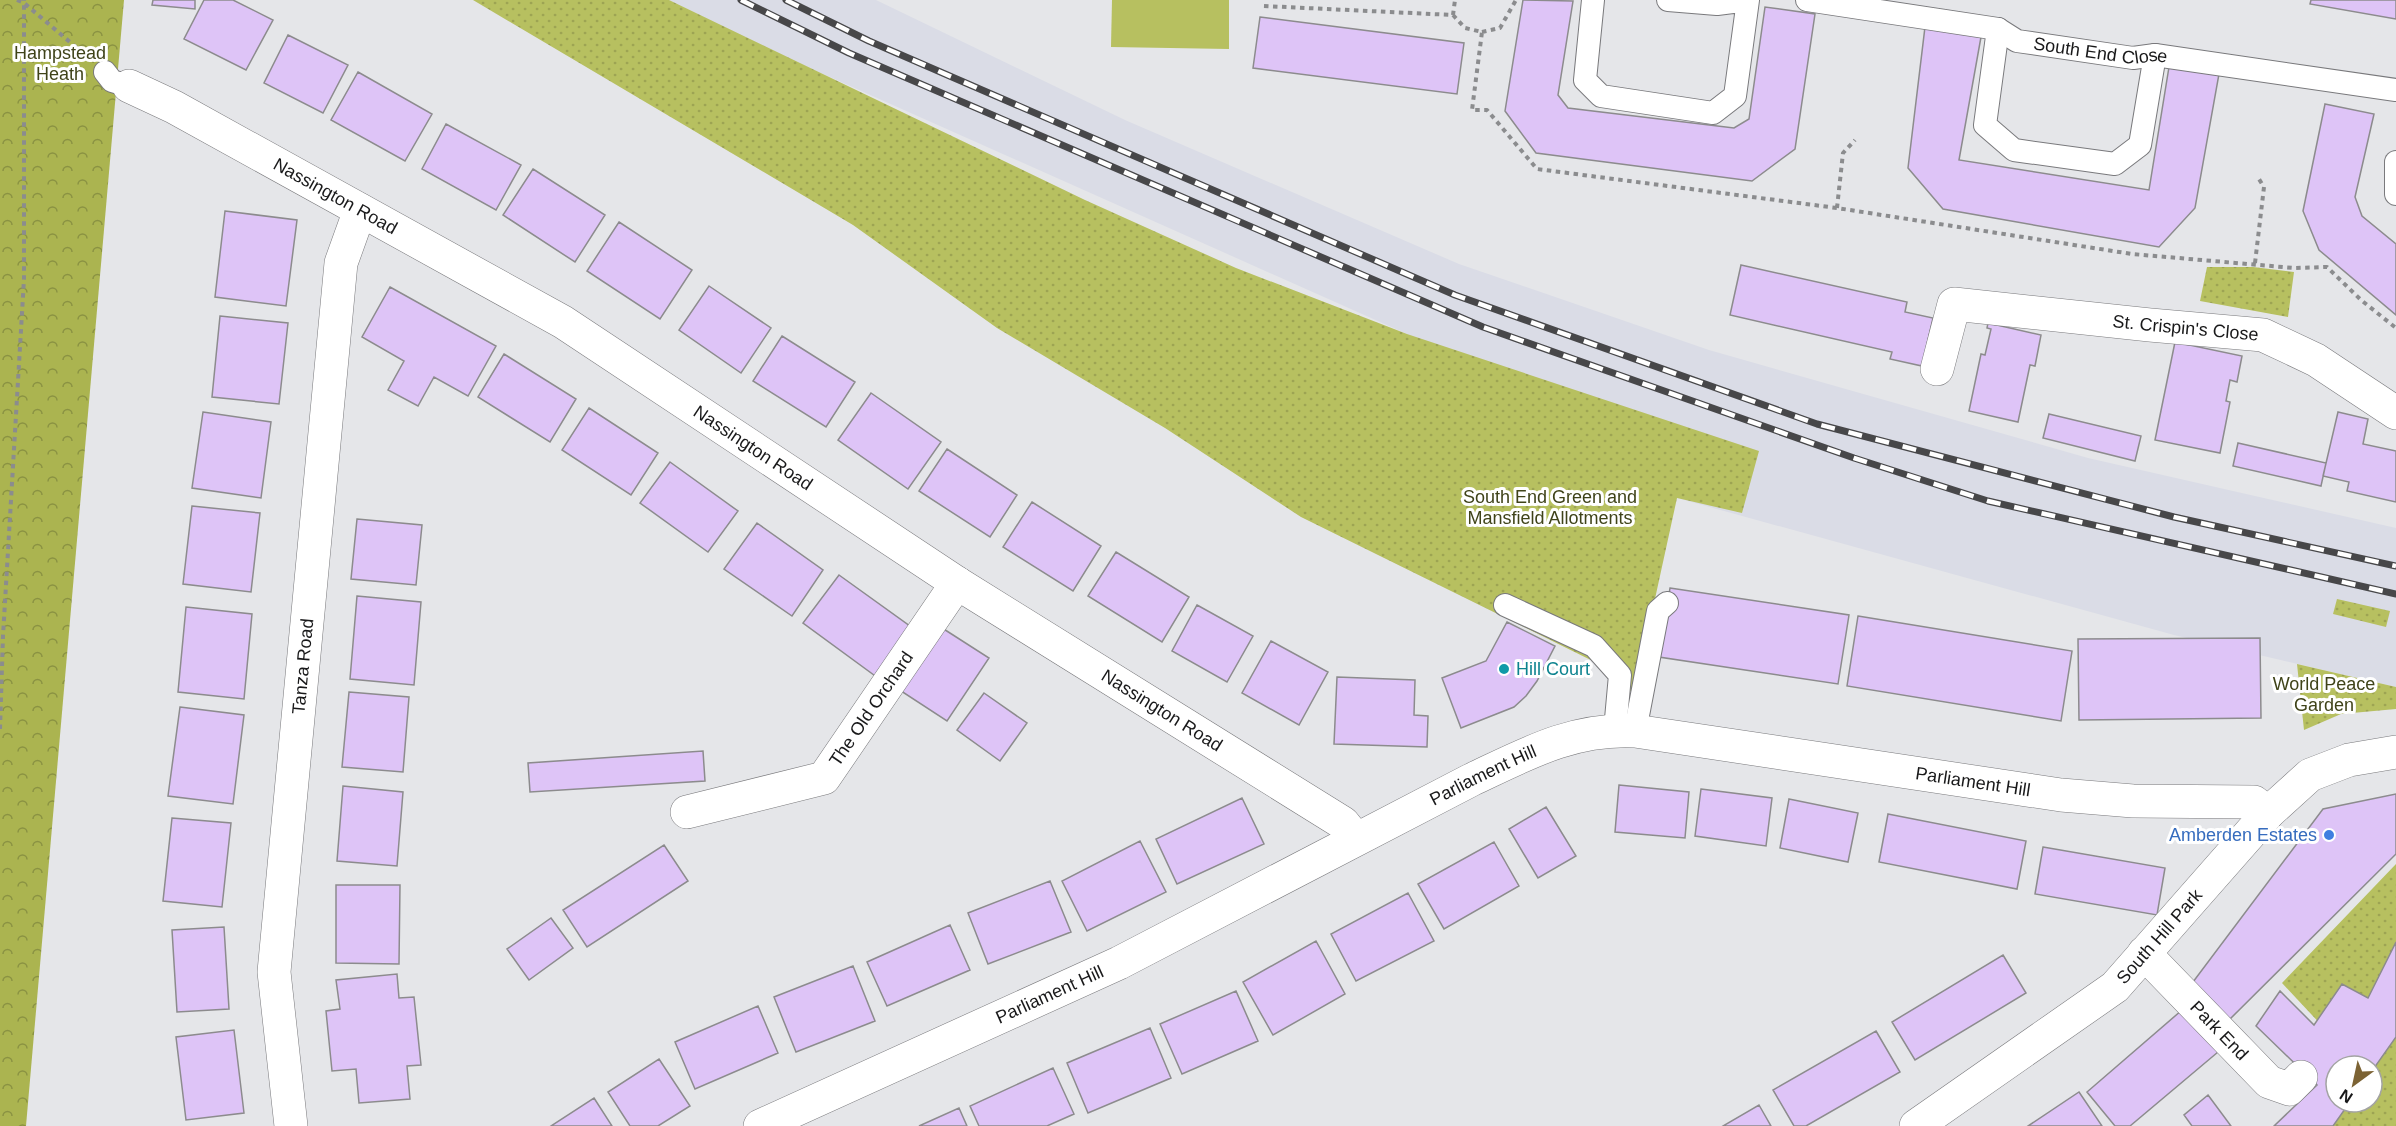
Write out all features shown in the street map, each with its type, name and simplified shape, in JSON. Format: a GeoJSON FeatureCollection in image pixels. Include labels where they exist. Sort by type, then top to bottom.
{"type":"FeatureCollection","features":[{"type":"Feature","properties":{"kind":"street","name":"Nassington Road"},"geometry":{"type":"LineString","coordinates":[[117,79],[174,107],[563,322],[957,583],[1343,823],[1356,839]]}},
{"type":"Feature","properties":{"kind":"street","name":"Tanza Road"},"geometry":{"type":"LineString","coordinates":[[291,1126],[274,972],[341,263],[360,210]]}},
{"type":"Feature","properties":{"kind":"street","name":"St. Crispin's Close"},"geometry":{"type":"LineString","coordinates":[[1937,369],[1954,304],[2091,320],[2263,335],[2316,360],[2396,413]]}},
{"type":"Feature","properties":{"kind":"street","name":"The Old Orchard"},"geometry":{"type":"LineString","coordinates":[[687,812],[824,778],[957,583]]}},
{"type":"Feature","properties":{"kind":"street","name":"Parliament Hill"},"geometry":{"type":"LineString","coordinates":[[760,1126],[1119,963],[1356,839],[1529,752],[1558,740],[1588,733],[1625,731],[2061,795],[2133,801],[2254,802],[2268,813]]}},
{"type":"Feature","properties":{"kind":"street","name":"South Hill Park"},"geometry":{"type":"LineString","coordinates":[[1916,1126],[2115,987],[2268,813],[2310,775],[2349,760],[2396,752]]}},
{"type":"Feature","properties":{"kind":"street","name":"Park End"},"geometry":{"type":"LineString","coordinates":[[2144,953],[2269,1082],[2289,1089],[2301,1077]]}},
{"type":"Feature","properties":{"kind":"lane"},"geometry":{"type":"LineString","coordinates":[[1593,0],[1585,80],[1601,96],[1713,113],[1735,96],[1748,0],[1717,4],[1668,0]]}},
{"type":"Feature","properties":{"kind":"lane","name":"South End Close"},"geometry":{"type":"LineString","coordinates":[[1807,0],[1998,29],[2017,41],[2133,58],[2155,55],[2396,90]]}},
{"type":"Feature","properties":{"kind":"lane"},"geometry":{"type":"LineString","coordinates":[[1998,29],[1986,125],[2014,150],[2115,164],[2140,145],[2155,55]]}},
{"type":"Feature","properties":{"kind":"lane"},"geometry":{"type":"LineString","coordinates":[[2396,162],[2396,194]]}},
{"type":"Feature","properties":{"kind":"lane"},"geometry":{"type":"LineString","coordinates":[[1625,731],[1658,611],[1667,603]]}},
{"type":"Feature","properties":{"kind":"lane"},"geometry":{"type":"LineString","coordinates":[[1505,604],[1594,646],[1620,675],[1625,731]]}},
{"type":"Feature","properties":{"kind":"path"},"geometry":{"type":"LineString","coordinates":[[17,0],[24,1],[117,79]]}},
{"type":"Feature","properties":{"kind":"path"},"geometry":{"type":"LineString","coordinates":[[1453,15],[1455,0]]}},
{"type":"Feature","properties":{"kind":"path"},"geometry":{"type":"LineString","coordinates":[[1264,6],[1453,15],[1465,28],[1482,32],[1500,28],[1516,0]]}},
{"type":"Feature","properties":{"kind":"path"},"geometry":{"type":"LineString","coordinates":[[0,729],[3,636],[24,279],[24,1]]}},
{"type":"Feature","properties":{"kind":"path"},"geometry":{"type":"LineString","coordinates":[[1482,32],[1472,110],[1487,110],[1537,169],[1837,208],[2132,254],[2294,268],[2327,267],[2361,300],[2396,328]]}},
{"type":"Feature","properties":{"kind":"path"},"geometry":{"type":"LineString","coordinates":[[1837,208],[1843,153],[1855,140]]}},
{"type":"Feature","properties":{"kind":"path"},"geometry":{"type":"LineString","coordinates":[[2255,263],[2264,187],[2257,176]]}},
{"type":"Feature","properties":{"kind":"shaded area"},"geometry":{"type":"Polygon","coordinates":[[[669,0],[876,0],[1125,120],[1459,264],[1709,350],[2088,458],[2396,528],[2396,687],[2174,635],[1677,498],[1739,511],[1407,334],[785,57],[669,0]]]}},
{"type":"Feature","properties":{"kind":"green space","name":"Hampstead Heath"},"geometry":{"type":"Polygon","coordinates":[[[0,0],[124,0],[26,1126],[0,1126],[0,0]]]}},
{"type":"Feature","properties":{"kind":"green space","name":"South End Green and Mansfield Allotments"},"geometry":{"type":"Polygon","coordinates":[[[473,0],[669,0],[1085,200],[1236,268],[1407,334],[1759,451],[1742,513],[1677,498],[1634,695],[1613,671],[1301,517],[1165,428],[997,328],[853,225],[473,0]]]}},
{"type":"Feature","properties":{"kind":"green space"},"geometry":{"type":"Polygon","coordinates":[[[1112,0],[1229,0],[1229,49],[1111,47],[1112,0]]]}},
{"type":"Feature","properties":{"kind":"green space"},"geometry":{"type":"Polygon","coordinates":[[[2207,267],[2253,267],[2294,272],[2288,317],[2200,301],[2207,267]]]}},
{"type":"Feature","properties":{"kind":"green space"},"geometry":{"type":"Polygon","coordinates":[[[2337,599],[2390,611],[2386,627],[2333,614],[2337,599]]]}},
{"type":"Feature","properties":{"kind":"green space","name":"World Peace Garden"},"geometry":{"type":"Polygon","coordinates":[[[2297,664],[2396,687],[2396,709],[2341,714],[2304,730],[2297,664]]]}},
{"type":"Feature","properties":{"kind":"green space"},"geometry":{"type":"Polygon","coordinates":[[[2396,864],[2396,1126],[2313,1126],[2324,1114],[2384,1114],[2384,1054],[2348,1054],[2282,983],[2396,864]]]}},
{"type":"Feature","properties":{"kind":"building"},"geometry":{"type":"Polygon","coordinates":[[[153,0],[195,0],[195,9],[152,5],[153,0]]]}},
{"type":"Feature","properties":{"kind":"building"},"geometry":{"type":"Polygon","coordinates":[[[204,0],[233,0],[273,20],[246,70],[184,39],[204,0]]]}},
{"type":"Feature","properties":{"kind":"building"},"geometry":{"type":"Polygon","coordinates":[[[1523,0],[1573,1],[1558,95],[1568,108],[1734,128],[1749,119],[1765,7],[1815,14],[1795,149],[1752,181],[1536,153],[1505,111],[1523,0]]]}},
{"type":"Feature","properties":{"kind":"building"},"geometry":{"type":"Polygon","coordinates":[[[2311,0],[2396,0],[2396,19],[2310,4],[2311,0]]]}},
{"type":"Feature","properties":{"kind":"building"},"geometry":{"type":"Polygon","coordinates":[[[1260,17],[1464,43],[1457,94],[1253,68],[1260,17]]]}},
{"type":"Feature","properties":{"kind":"building"},"geometry":{"type":"Polygon","coordinates":[[[1925,27],[1981,37],[1959,160],[2149,190],[2169,67],[2219,74],[2195,208],[2159,247],[1943,209],[1908,168],[1925,27]]]}},
{"type":"Feature","properties":{"kind":"building"},"geometry":{"type":"Polygon","coordinates":[[[288,35],[348,65],[323,113],[264,83],[288,35]]]}},
{"type":"Feature","properties":{"kind":"building"},"geometry":{"type":"Polygon","coordinates":[[[358,72],[432,114],[405,161],[331,120],[358,72]]]}},
{"type":"Feature","properties":{"kind":"building"},"geometry":{"type":"Polygon","coordinates":[[[2325,104],[2374,114],[2355,197],[2362,216],[2396,244],[2396,315],[2319,250],[2303,211],[2325,104]]]}},
{"type":"Feature","properties":{"kind":"building"},"geometry":{"type":"Polygon","coordinates":[[[446,124],[521,165],[496,210],[422,169],[446,124]]]}},
{"type":"Feature","properties":{"kind":"building"},"geometry":{"type":"Polygon","coordinates":[[[533,169],[605,215],[575,262],[503,215],[533,169]]]}},
{"type":"Feature","properties":{"kind":"building"},"geometry":{"type":"Polygon","coordinates":[[[225,211],[297,220],[286,306],[215,297],[225,211]]]}},
{"type":"Feature","properties":{"kind":"building"},"geometry":{"type":"Polygon","coordinates":[[[619,222],[692,270],[660,319],[587,271],[619,222]]]}},
{"type":"Feature","properties":{"kind":"building"},"geometry":{"type":"Polygon","coordinates":[[[1741,265],[1907,302],[1905,312],[1933,318],[1922,366],[1890,359],[1892,352],[1730,315],[1741,265]]]}},
{"type":"Feature","properties":{"kind":"building"},"geometry":{"type":"Polygon","coordinates":[[[709,286],[771,328],[741,373],[679,330],[709,286]]]}},
{"type":"Feature","properties":{"kind":"building"},"geometry":{"type":"Polygon","coordinates":[[[390,287],[496,346],[468,396],[434,377],[418,406],[388,390],[404,361],[362,337],[390,287]]]}},
{"type":"Feature","properties":{"kind":"building"},"geometry":{"type":"Polygon","coordinates":[[[220,316],[288,323],[279,404],[212,397],[220,316]]]}},
{"type":"Feature","properties":{"kind":"building"},"geometry":{"type":"Polygon","coordinates":[[[1988,323],[2041,335],[2035,366],[2030,365],[2018,422],[1969,411],[1981,354],[1985,355],[1991,329],[1987,328],[1988,323]]]}},
{"type":"Feature","properties":{"kind":"building"},"geometry":{"type":"Polygon","coordinates":[[[782,336],[855,382],[826,427],[753,381],[782,336]]]}},
{"type":"Feature","properties":{"kind":"building"},"geometry":{"type":"Polygon","coordinates":[[[2175,342],[2242,356],[2237,382],[2230,380],[2226,401],[2230,402],[2220,453],[2155,440],[2175,342]]]}},
{"type":"Feature","properties":{"kind":"building"},"geometry":{"type":"Polygon","coordinates":[[[504,354],[576,399],[550,442],[478,397],[504,354]]]}},
{"type":"Feature","properties":{"kind":"building"},"geometry":{"type":"Polygon","coordinates":[[[871,393],[941,442],[908,489],[838,440],[871,393]]]}},
{"type":"Feature","properties":{"kind":"building"},"geometry":{"type":"Polygon","coordinates":[[[589,408],[658,453],[631,495],[562,450],[589,408]]]}},
{"type":"Feature","properties":{"kind":"building"},"geometry":{"type":"Polygon","coordinates":[[[203,412],[271,422],[261,498],[192,488],[203,412]]]}},
{"type":"Feature","properties":{"kind":"building"},"geometry":{"type":"Polygon","coordinates":[[[2338,412],[2368,419],[2363,444],[2396,451],[2396,502],[2347,491],[2349,482],[2323,476],[2338,412]]]}},
{"type":"Feature","properties":{"kind":"building"},"geometry":{"type":"Polygon","coordinates":[[[2049,414],[2141,436],[2135,461],[2043,438],[2049,414]]]}},
{"type":"Feature","properties":{"kind":"building"},"geometry":{"type":"Polygon","coordinates":[[[2238,443],[2326,463],[2321,486],[2233,466],[2238,443]]]}},
{"type":"Feature","properties":{"kind":"building"},"geometry":{"type":"Polygon","coordinates":[[[947,449],[1017,495],[990,537],[919,491],[947,449]]]}},
{"type":"Feature","properties":{"kind":"building"},"geometry":{"type":"Polygon","coordinates":[[[670,462],[738,511],[708,552],[640,503],[670,462]]]}},
{"type":"Feature","properties":{"kind":"building"},"geometry":{"type":"Polygon","coordinates":[[[1032,502],[1101,546],[1073,591],[1003,547],[1032,502]]]}},
{"type":"Feature","properties":{"kind":"building"},"geometry":{"type":"Polygon","coordinates":[[[192,506],[260,513],[251,592],[183,584],[192,506]]]}},
{"type":"Feature","properties":{"kind":"building"},"geometry":{"type":"Polygon","coordinates":[[[357,519],[422,525],[416,585],[351,579],[357,519]]]}},
{"type":"Feature","properties":{"kind":"building"},"geometry":{"type":"Polygon","coordinates":[[[757,523],[823,570],[792,616],[724,569],[757,523]]]}},
{"type":"Feature","properties":{"kind":"building"},"geometry":{"type":"Polygon","coordinates":[[[1116,552],[1189,597],[1162,642],[1088,596],[1116,552]]]}},
{"type":"Feature","properties":{"kind":"building"},"geometry":{"type":"Polygon","coordinates":[[[839,575],[914,629],[878,678],[803,623],[839,575]]]}},
{"type":"Feature","properties":{"kind":"building"},"geometry":{"type":"Polygon","coordinates":[[[1670,588],[1849,615],[1838,684],[1659,657],[1670,588]]]}},
{"type":"Feature","properties":{"kind":"building"},"geometry":{"type":"Polygon","coordinates":[[[357,596],[421,602],[414,685],[350,679],[357,596]]]}},
{"type":"Feature","properties":{"kind":"building"},"geometry":{"type":"Polygon","coordinates":[[[1197,605],[1253,636],[1227,682],[1172,651],[1197,605]]]}},
{"type":"Feature","properties":{"kind":"building"},"geometry":{"type":"Polygon","coordinates":[[[186,607],[252,614],[244,699],[178,692],[186,607]]]}},
{"type":"Feature","properties":{"kind":"building"},"geometry":{"type":"Polygon","coordinates":[[[1858,616],[2072,651],[2061,721],[1847,686],[1858,616]]]}},
{"type":"Feature","properties":{"kind":"building","name":"Hill Court"},"geometry":{"type":"Polygon","coordinates":[[[1507,622],[1555,646],[1537,681],[1514,707],[1461,728],[1442,678],[1486,661],[1507,622]]]}},
{"type":"Feature","properties":{"kind":"building"},"geometry":{"type":"Polygon","coordinates":[[[939,626],[989,658],[947,721],[898,689],[939,626]]]}},
{"type":"Feature","properties":{"kind":"building"},"geometry":{"type":"Polygon","coordinates":[[[2260,638],[2261,718],[2079,720],[2078,639],[2260,638]]]}},
{"type":"Feature","properties":{"kind":"building"},"geometry":{"type":"Polygon","coordinates":[[[1271,641],[1328,672],[1299,725],[1242,693],[1271,641]]]}},
{"type":"Feature","properties":{"kind":"building"},"geometry":{"type":"Polygon","coordinates":[[[1337,677],[1415,680],[1414,715],[1428,716],[1427,747],[1334,744],[1337,677]]]}},
{"type":"Feature","properties":{"kind":"building"},"geometry":{"type":"Polygon","coordinates":[[[349,692],[409,697],[403,772],[342,767],[349,692]]]}},
{"type":"Feature","properties":{"kind":"building"},"geometry":{"type":"Polygon","coordinates":[[[984,693],[1027,723],[1000,761],[957,730],[984,693]]]}},
{"type":"Feature","properties":{"kind":"building"},"geometry":{"type":"Polygon","coordinates":[[[180,707],[244,715],[233,804],[168,796],[180,707]]]}},
{"type":"Feature","properties":{"kind":"building"},"geometry":{"type":"Polygon","coordinates":[[[703,751],[705,781],[530,792],[528,763],[703,751]]]}},
{"type":"Feature","properties":{"kind":"building"},"geometry":{"type":"Polygon","coordinates":[[[1619,785],[1689,792],[1685,838],[1615,832],[1619,785]]]}},
{"type":"Feature","properties":{"kind":"building"},"geometry":{"type":"Polygon","coordinates":[[[343,786],[403,792],[397,866],[337,861],[343,786]]]}},
{"type":"Feature","properties":{"kind":"building"},"geometry":{"type":"Polygon","coordinates":[[[1701,789],[1772,798],[1766,846],[1695,836],[1701,789]]]}},
{"type":"Feature","properties":{"kind":"building"},"geometry":{"type":"Polygon","coordinates":[[[2396,794],[2396,854],[2225,1024],[2190,986],[2323,809],[2396,794]]]}},
{"type":"Feature","properties":{"kind":"building"},"geometry":{"type":"Polygon","coordinates":[[[1242,798],[1264,844],[1177,884],[1156,839],[1242,798]]]}},
{"type":"Feature","properties":{"kind":"building"},"geometry":{"type":"Polygon","coordinates":[[[1789,799],[1858,813],[1848,862],[1780,848],[1789,799]]]}},
{"type":"Feature","properties":{"kind":"building"},"geometry":{"type":"Polygon","coordinates":[[[1546,807],[1576,856],[1538,878],[1509,829],[1546,807]]]}},
{"type":"Feature","properties":{"kind":"building"},"geometry":{"type":"Polygon","coordinates":[[[1888,814],[2026,841],[2017,889],[1879,862],[1888,814]]]}},
{"type":"Feature","properties":{"kind":"building"},"geometry":{"type":"Polygon","coordinates":[[[172,818],[231,823],[222,907],[163,901],[172,818]]]}},
{"type":"Feature","properties":{"kind":"building"},"geometry":{"type":"Polygon","coordinates":[[[1140,841],[1166,892],[1087,931],[1062,881],[1140,841]]]}},
{"type":"Feature","properties":{"kind":"building"},"geometry":{"type":"Polygon","coordinates":[[[1494,842],[1519,886],[1444,929],[1418,884],[1494,842]]]}},
{"type":"Feature","properties":{"kind":"building"},"geometry":{"type":"Polygon","coordinates":[[[664,845],[688,881],[587,947],[563,910],[664,845]]]}},
{"type":"Feature","properties":{"kind":"building"},"geometry":{"type":"Polygon","coordinates":[[[2043,847],[2165,868],[2157,915],[2035,894],[2043,847]]]}},
{"type":"Feature","properties":{"kind":"building"},"geometry":{"type":"Polygon","coordinates":[[[1050,881],[1071,932],[988,964],[968,913],[1050,881]]]}},
{"type":"Feature","properties":{"kind":"building"},"geometry":{"type":"Polygon","coordinates":[[[336,885],[400,885],[399,964],[336,963],[336,885]]]}},
{"type":"Feature","properties":{"kind":"building"},"geometry":{"type":"Polygon","coordinates":[[[1408,893],[1434,941],[1356,981],[1331,934],[1408,893]]]}},
{"type":"Feature","properties":{"kind":"building"},"geometry":{"type":"Polygon","coordinates":[[[551,918],[573,948],[529,980],[507,949],[551,918]]]}},
{"type":"Feature","properties":{"kind":"building"},"geometry":{"type":"Polygon","coordinates":[[[950,925],[970,970],[887,1006],[867,962],[950,925]]]}},
{"type":"Feature","properties":{"kind":"building"},"geometry":{"type":"Polygon","coordinates":[[[224,927],[229,1009],[177,1012],[172,930],[224,927]]]}},
{"type":"Feature","properties":{"kind":"building"},"geometry":{"type":"Polygon","coordinates":[[[1316,941],[1345,994],[1273,1035],[1243,982],[1316,941]]]}},
{"type":"Feature","properties":{"kind":"building"},"geometry":{"type":"Polygon","coordinates":[[[2396,942],[2396,1037],[2384,1054],[2324,1054],[2324,1114],[2342,1114],[2333,1126],[2274,1126],[2317,1085],[2256,1026],[2280,991],[2314,1025],[2342,984],[2368,998],[2396,942]]]}},
{"type":"Feature","properties":{"kind":"building"},"geometry":{"type":"Polygon","coordinates":[[[2003,955],[2026,993],[1915,1060],[1892,1022],[2003,955]]]}},
{"type":"Feature","properties":{"kind":"building"},"geometry":{"type":"Polygon","coordinates":[[[853,966],[875,1021],[796,1052],[774,997],[853,966]]]}},
{"type":"Feature","properties":{"kind":"building"},"geometry":{"type":"Polygon","coordinates":[[[397,974],[399,998],[414,997],[421,1065],[407,1066],[410,1099],[359,1103],[356,1069],[332,1071],[326,1011],[340,1009],[336,980],[397,974]]]}},
{"type":"Feature","properties":{"kind":"building"},"geometry":{"type":"Polygon","coordinates":[[[1236,991],[1258,1041],[1182,1074],[1160,1024],[1236,991]]]}},
{"type":"Feature","properties":{"kind":"building"},"geometry":{"type":"Polygon","coordinates":[[[758,1006],[778,1053],[695,1089],[675,1042],[758,1006]]]}},
{"type":"Feature","properties":{"kind":"building"},"geometry":{"type":"Polygon","coordinates":[[[2182,1010],[2218,1052],[2130,1126],[2115,1126],[2087,1092],[2182,1010]]]}},
{"type":"Feature","properties":{"kind":"building"},"geometry":{"type":"Polygon","coordinates":[[[1150,1028],[1171,1078],[1088,1113],[1067,1063],[1150,1028]]]}},
{"type":"Feature","properties":{"kind":"building"},"geometry":{"type":"Polygon","coordinates":[[[234,1030],[244,1113],[186,1120],[176,1037],[234,1030]]]}},
{"type":"Feature","properties":{"kind":"building"},"geometry":{"type":"Polygon","coordinates":[[[1876,1031],[1900,1072],[1806,1126],[1794,1126],[1773,1090],[1876,1031]]]}},
{"type":"Feature","properties":{"kind":"building"},"geometry":{"type":"Polygon","coordinates":[[[659,1059],[690,1106],[658,1126],[630,1126],[608,1092],[659,1059]]]}},
{"type":"Feature","properties":{"kind":"building"},"geometry":{"type":"Polygon","coordinates":[[[1053,1068],[1074,1114],[1047,1126],[979,1126],[970,1106],[1053,1068]]]}},
{"type":"Feature","properties":{"kind":"building"},"geometry":{"type":"Polygon","coordinates":[[[2079,1092],[2102,1126],[2028,1126],[2079,1092]]]}},
{"type":"Feature","properties":{"kind":"building"},"geometry":{"type":"Polygon","coordinates":[[[2208,1095],[2231,1126],[2192,1126],[2184,1115],[2208,1095]]]}},
{"type":"Feature","properties":{"kind":"building"},"geometry":{"type":"Polygon","coordinates":[[[594,1098],[612,1126],[551,1126],[594,1098]]]}},
{"type":"Feature","properties":{"kind":"building"},"geometry":{"type":"Polygon","coordinates":[[[1759,1105],[1771,1126],[1723,1126],[1759,1105]]]}},
{"type":"Feature","properties":{"kind":"building"},"geometry":{"type":"Polygon","coordinates":[[[959,1108],[967,1126],[919,1126],[959,1108]]]}},
{"type":"Feature","properties":{"kind":"railway"},"geometry":{"type":"LineString","coordinates":[[741,0],[849,53],[1483,327],[1854,458],[1988,501],[2396,594]]}},
{"type":"Feature","properties":{"kind":"railway"},"geometry":{"type":"LineString","coordinates":[[786,0],[869,41],[1455,295],[1817,424],[2174,517],[2396,566]]}},
{"type":"Feature","properties":{"kind":"place","name":"Hill Court"},"geometry":{"type":"Point","coordinates":[1504,669]}},
{"type":"Feature","properties":{"kind":"place","name":"Amberden Estates"},"geometry":{"type":"Point","coordinates":[2329,835]}}]}
